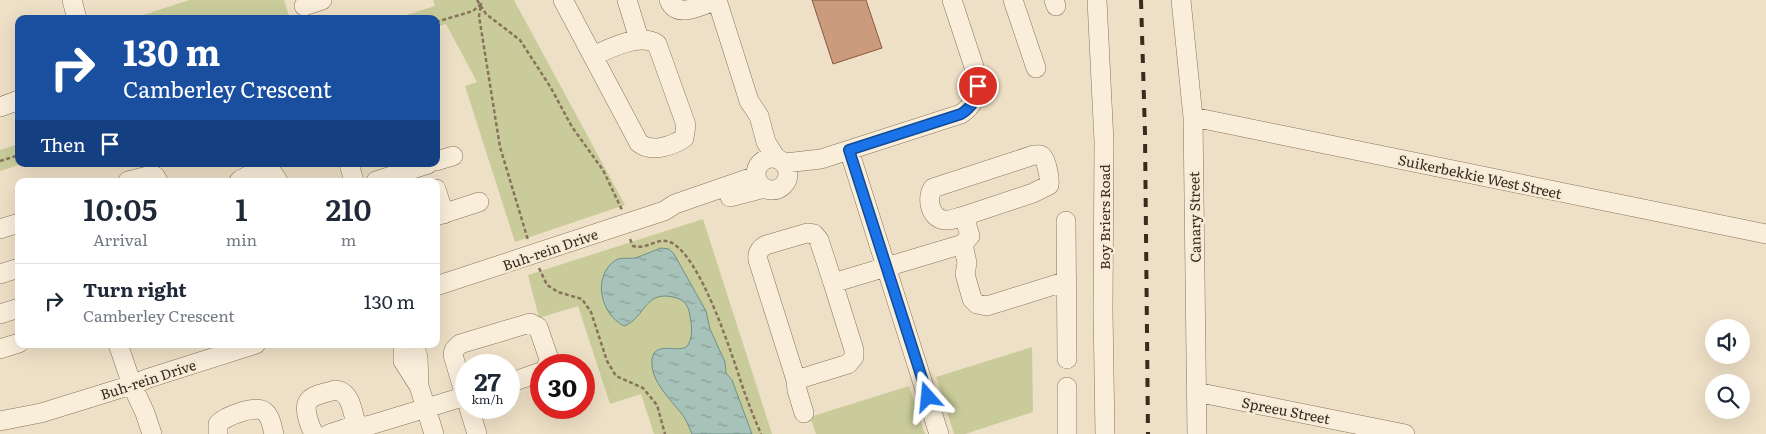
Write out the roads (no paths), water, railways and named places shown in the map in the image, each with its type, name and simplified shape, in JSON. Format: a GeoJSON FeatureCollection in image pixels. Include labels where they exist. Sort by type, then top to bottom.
{"type":"FeatureCollection","features":[{"type":"Feature","properties":{"kind":"street"},"geometry":{"type":"LineString","coordinates":[[72,0],[76,15]]}},
{"type":"Feature","properties":{"kind":"street"},"geometry":{"type":"LineString","coordinates":[[563,0],[639,143],[646,147],[658,148],[682,140],[686,135],[686,125],[660,48],[655,42],[639,39],[593,56]]}},
{"type":"Feature","properties":{"kind":"street"},"geometry":{"type":"LineString","coordinates":[[627,0],[639,39]]}},
{"type":"Feature","properties":{"kind":"street"},"geometry":{"type":"LineString","coordinates":[[669,0],[674,8],[681,10],[717,0],[749,101],[759,116],[766,142],[783,167],[785,184],[776,189],[760,177],[754,145],[746,119],[749,101]]}},
{"type":"Feature","properties":{"kind":"street"},"geometry":{"type":"LineString","coordinates":[[760,177],[766,159],[783,167],[803,168],[821,159],[961,114],[972,105],[978,93],[978,79],[952,0]]}},
{"type":"Feature","properties":{"kind":"street"},"geometry":{"type":"LineString","coordinates":[[1013,0],[1036,68]]}},
{"type":"Feature","properties":{"kind":"street","name":"Boy Briers Road"},"geometry":{"type":"LineString","coordinates":[[1098,0],[1104,142],[1103,311],[1105,434]]}},
{"type":"Feature","properties":{"kind":"street","name":"Canary Street"},"geometry":{"type":"LineString","coordinates":[[1181,0],[1194,117],[1197,434]]}},
{"type":"Feature","properties":{"kind":"street"},"geometry":{"type":"LineString","coordinates":[[0,107],[15,101]]}},
{"type":"Feature","properties":{"kind":"street","name":"Suikerbekkie West Street"},"geometry":{"type":"LineString","coordinates":[[1194,117],[1766,234]]}},
{"type":"Feature","properties":{"kind":"street"},"geometry":{"type":"LineString","coordinates":[[849,150],[939,434]]}},
{"type":"Feature","properties":{"kind":"street"},"geometry":{"type":"LineString","coordinates":[[1034,154],[1043,157],[1050,178],[1046,187],[964,216],[950,220],[936,217],[929,200],[933,188],[1034,154]]}},
{"type":"Feature","properties":{"kind":"street"},"geometry":{"type":"LineString","coordinates":[[397,178],[421,167]]}},
{"type":"Feature","properties":{"kind":"street"},"geometry":{"type":"LineString","coordinates":[[244,178],[265,171],[272,172],[276,178]]}},
{"type":"Feature","properties":{"kind":"street"},"geometry":{"type":"LineString","coordinates":[[140,178],[152,175],[156,178]]}},
{"type":"Feature","properties":{"kind":"street","name":"Buh-rein Drive"},"geometry":{"type":"LineString","coordinates":[[440,285],[664,211],[676,210],[760,177]]}},
{"type":"Feature","properties":{"kind":"street"},"geometry":{"type":"LineString","coordinates":[[440,215],[479,202]]}},
{"type":"Feature","properties":{"kind":"street"},"geometry":{"type":"LineString","coordinates":[[833,283],[963,244],[970,236],[964,216]]}},
{"type":"Feature","properties":{"kind":"street"},"geometry":{"type":"LineString","coordinates":[[1066,221],[1067,359]]}},
{"type":"Feature","properties":{"kind":"street"},"geometry":{"type":"LineString","coordinates":[[0,229],[15,225]]}},
{"type":"Feature","properties":{"kind":"street"},"geometry":{"type":"LineString","coordinates":[[796,380],[848,364],[854,357],[854,350],[819,240],[814,234],[807,233],[763,247],[758,252],[758,260],[796,380],[804,413]]}},
{"type":"Feature","properties":{"kind":"street"},"geometry":{"type":"LineString","coordinates":[[963,244],[968,263],[965,277],[972,299],[980,305],[987,306],[1066,281]]}},
{"type":"Feature","properties":{"kind":"street"},"geometry":{"type":"LineString","coordinates":[[0,274],[15,269]]}},
{"type":"Feature","properties":{"kind":"street"},"geometry":{"type":"LineString","coordinates":[[0,314],[15,309]]}},
{"type":"Feature","properties":{"kind":"street"},"geometry":{"type":"LineString","coordinates":[[455,361],[454,350],[460,344],[530,323],[538,327],[546,354]]}},
{"type":"Feature","properties":{"kind":"street"},"geometry":{"type":"LineString","coordinates":[[0,349],[15,344]]}},
{"type":"Feature","properties":{"kind":"street"},"geometry":{"type":"LineString","coordinates":[[120,348],[137,384]]}},
{"type":"Feature","properties":{"kind":"street"},"geometry":{"type":"LineString","coordinates":[[132,348],[137,384],[152,434]]}},
{"type":"Feature","properties":{"kind":"street","name":"Buh-rein Drive"},"geometry":{"type":"LineString","coordinates":[[0,421],[41,413],[137,384],[146,379],[243,348]]}},
{"type":"Feature","properties":{"kind":"street"},"geometry":{"type":"LineString","coordinates":[[403,348],[403,361],[418,386],[434,434]]}},
{"type":"Feature","properties":{"kind":"street"},"geometry":{"type":"LineString","coordinates":[[415,348],[418,357],[418,386]]}},
{"type":"Feature","properties":{"kind":"street"},"geometry":{"type":"LineString","coordinates":[[1067,387],[1067,434]]}},
{"type":"Feature","properties":{"kind":"street"},"geometry":{"type":"LineString","coordinates":[[315,434],[306,412],[306,403],[310,398],[335,390],[346,395],[356,425]]}},
{"type":"Feature","properties":{"kind":"street","name":"Spreeu Street"},"geometry":{"type":"LineString","coordinates":[[1196,392],[1405,434]]}},
{"type":"Feature","properties":{"kind":"street"},"geometry":{"type":"LineString","coordinates":[[328,434],[356,425],[367,426],[426,408],[455,402]]}},
{"type":"Feature","properties":{"kind":"street"},"geometry":{"type":"LineString","coordinates":[[218,434],[218,424],[223,419],[257,408],[268,415],[274,434]]}},
{"type":"Feature","properties":{"kind":"street","name":"Buh-rein Drive"},"geometry":{"type":"LineString","coordinates":[[0,432],[17,426],[41,413]]}},
{"type":"Feature","properties":{"kind":"street"},"geometry":{"type":"LineString","coordinates":[[473,419],[477,434]]}},
{"type":"Feature","properties":{"kind":"water"},"geometry":{"type":"Polygon","coordinates":[[[661,248],[669,249],[674,254],[706,311],[710,329],[725,362],[726,373],[732,380],[752,434],[692,434],[684,417],[656,380],[652,366],[652,357],[655,352],[666,348],[684,348],[690,341],[691,319],[686,304],[683,301],[666,296],[658,297],[646,305],[637,317],[624,326],[616,321],[605,305],[601,285],[608,267],[618,259],[635,258],[661,248]]]}},
{"type":"Feature","properties":{"kind":"railway"},"geometry":{"type":"LineString","coordinates":[[1141,0],[1145,133],[1148,434]]}}]}
